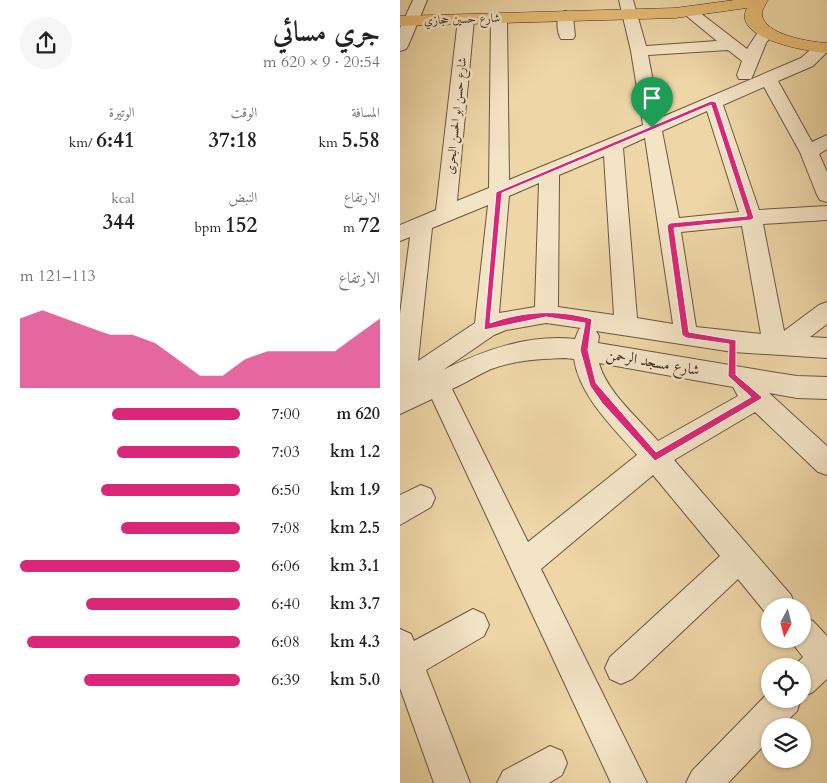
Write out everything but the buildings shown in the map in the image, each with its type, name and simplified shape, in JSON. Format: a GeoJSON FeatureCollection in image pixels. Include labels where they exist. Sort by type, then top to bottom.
{"type":"FeatureCollection","features":[{"type":"Feature","properties":{"kind":"main road","name":"شارع حسين حجازي"},"geometry":{"type":"LineString","coordinates":[[405,21],[463,15],[499,18],[565,16],[627,7],[683,10],[759,1]]}},
{"type":"Feature","properties":{"kind":"main road"},"geometry":{"type":"LineString","coordinates":[[759,1],[754,14],[763,29]]}},
{"type":"Feature","properties":{"kind":"main road","name":"شارع حسين حجازي"},"geometry":{"type":"LineString","coordinates":[[683,10],[763,29],[790,44],[822,54]]}},
{"type":"Feature","properties":{"kind":"street"},"geometry":{"type":"LineString","coordinates":[[400,46],[405,21],[420,0]]}},
{"type":"Feature","properties":{"kind":"street"},"geometry":{"type":"LineString","coordinates":[[627,7],[638,51],[670,226],[686,335]]}},
{"type":"Feature","properties":{"kind":"street"},"geometry":{"type":"LineString","coordinates":[[683,10],[751,60]]}},
{"type":"Feature","properties":{"kind":"street","name":"شارع حسن ابو الحسن البحرى"},"geometry":{"type":"LineString","coordinates":[[446,214],[463,15]]}},
{"type":"Feature","properties":{"kind":"street"},"geometry":{"type":"LineString","coordinates":[[565,16],[567,36]]}},
{"type":"Feature","properties":{"kind":"street"},"geometry":{"type":"LineString","coordinates":[[486,328],[499,192],[499,18]]}},
{"type":"Feature","properties":{"kind":"street"},"geometry":{"type":"LineString","coordinates":[[738,91],[763,29]]}},
{"type":"Feature","properties":{"kind":"street"},"geometry":{"type":"LineString","coordinates":[[638,51],[732,46]]}},
{"type":"Feature","properties":{"kind":"street"},"geometry":{"type":"LineString","coordinates":[[400,233],[613,145],[822,54]]}},
{"type":"Feature","properties":{"kind":"street"},"geometry":{"type":"LineString","coordinates":[[768,79],[809,152],[827,195]]}},
{"type":"Feature","properties":{"kind":"street"},"geometry":{"type":"LineString","coordinates":[[713,102],[751,218],[779,346],[827,311]]}},
{"type":"Feature","properties":{"kind":"street"},"geometry":{"type":"LineString","coordinates":[[809,152],[827,141]]}},
{"type":"Feature","properties":{"kind":"street"},"geometry":{"type":"LineString","coordinates":[[613,145],[626,326]]}},
{"type":"Feature","properties":{"kind":"street"},"geometry":{"type":"LineString","coordinates":[[546,314],[549,172]]}},
{"type":"Feature","properties":{"kind":"street"},"geometry":{"type":"LineString","coordinates":[[670,226],[827,213]]}},
{"type":"Feature","properties":{"kind":"street"},"geometry":{"type":"LineString","coordinates":[[402,380],[422,224]]}},
{"type":"Feature","properties":{"kind":"street","name":"شارع مسجد الرحمن"},"geometry":{"type":"LineString","coordinates":[[402,380],[427,368],[486,328],[504,321],[546,314],[733,342],[827,348]]}},
{"type":"Feature","properties":{"kind":"street"},"geometry":{"type":"LineString","coordinates":[[589,321],[584,350],[593,384],[605,401],[655,457],[773,598]]}},
{"type":"Feature","properties":{"kind":"street"},"geometry":{"type":"LineString","coordinates":[[733,342],[732,376],[758,397],[827,463]]}},
{"type":"Feature","properties":{"kind":"street","name":"شارع مسجد الرحمن"},"geometry":{"type":"LineString","coordinates":[[400,403],[483,362],[511,353],[565,348],[797,387],[827,388]]}},
{"type":"Feature","properties":{"kind":"street"},"geometry":{"type":"LineString","coordinates":[[437,384],[629,783]]}},
{"type":"Feature","properties":{"kind":"street"},"geometry":{"type":"LineString","coordinates":[[523,565],[655,457],[758,397]]}},
{"type":"Feature","properties":{"kind":"street"},"geometry":{"type":"LineString","coordinates":[[621,668],[739,558]]}},
{"type":"Feature","properties":{"kind":"street"},"geometry":{"type":"LineString","coordinates":[[452,783],[402,658],[473,625]]}},
{"type":"Feature","properties":{"kind":"street"},"geometry":{"type":"LineString","coordinates":[[811,642],[826,658],[811,672]]}},
{"type":"Feature","properties":{"kind":"street"},"geometry":{"type":"LineString","coordinates":[[704,783],[776,708]]}},
{"type":"Feature","properties":{"kind":"street"},"geometry":{"type":"LineString","coordinates":[[515,783],[550,762]]}},
{"type":"Feature","properties":{"kind":"route"},"geometry":{"type":"LineString","coordinates":[[713,102],[751,218],[670,226],[686,335],[733,342],[732,376],[758,397],[655,457],[605,401],[593,384],[584,350],[589,321],[546,314],[504,321],[486,328],[499,192],[652,128],[713,102]]}}]}
